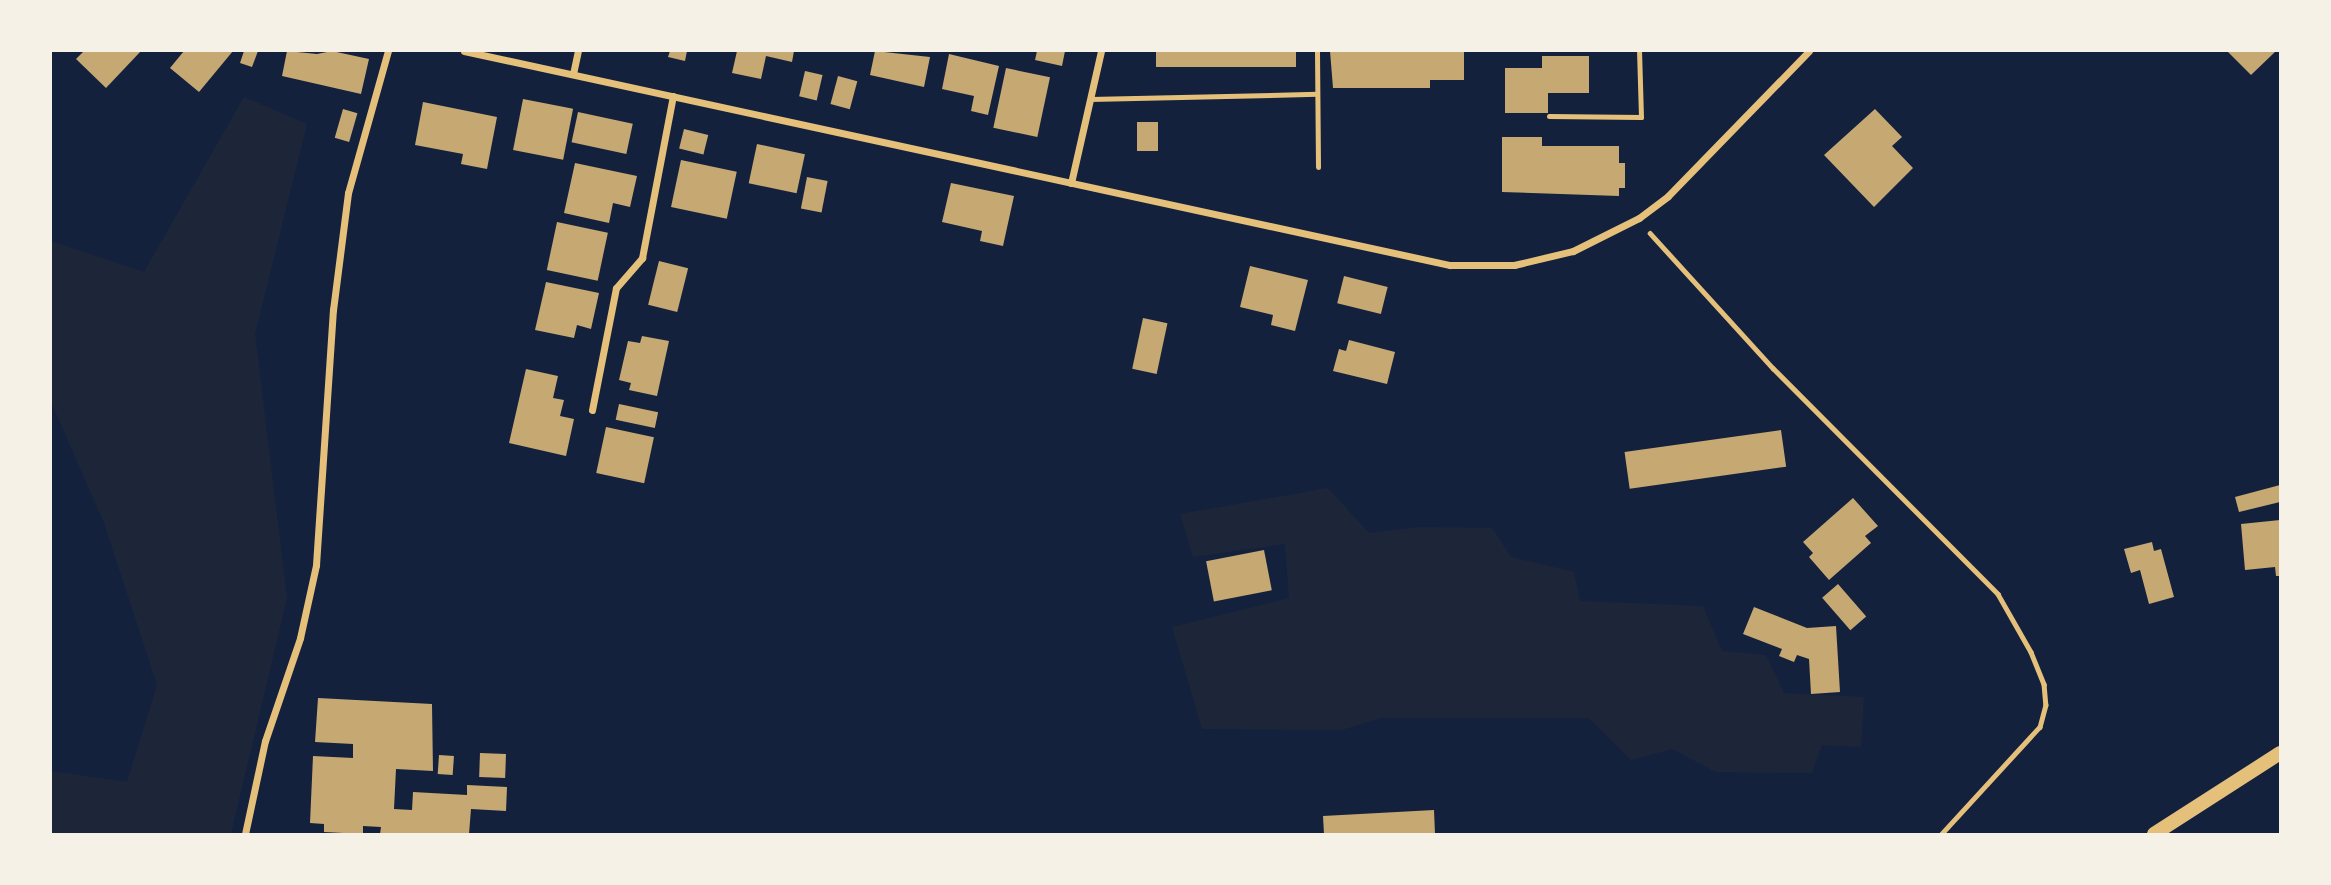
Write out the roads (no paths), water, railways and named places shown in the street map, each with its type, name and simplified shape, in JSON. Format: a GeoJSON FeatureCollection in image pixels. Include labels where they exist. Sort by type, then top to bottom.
{"type":"FeatureCollection","features":[{"type":"Feature","properties":{"kind":"main road"},"geometry":{"type":"LineString","coordinates":[[2154,834],[2280,753]]}},
{"type":"Feature","properties":{"kind":"street"},"geometry":{"type":"LineString","coordinates":[[244,834],[265,741],[300,638],[316,565],[333,310],[348,193],[388,51]]}},
{"type":"Feature","properties":{"kind":"street"},"geometry":{"type":"LineString","coordinates":[[464,51],[1450,265],[1514,265],[1573,251],[1639,218],[1668,196],[1809,51]]}},
{"type":"Feature","properties":{"kind":"street"},"geometry":{"type":"LineString","coordinates":[[573,74],[578,51]]}},
{"type":"Feature","properties":{"kind":"street"},"geometry":{"type":"LineString","coordinates":[[1071,183],[1101,51]]}},
{"type":"Feature","properties":{"kind":"street"},"geometry":{"type":"LineString","coordinates":[[592,410],[616,288],[642,258],[673,96]]}},
{"type":"Feature","properties":{"kind":"lane"},"geometry":{"type":"LineString","coordinates":[[1317,51],[1318,167]]}},
{"type":"Feature","properties":{"kind":"lane"},"geometry":{"type":"LineString","coordinates":[[1549,116],[1641,117],[1639,51]]}},
{"type":"Feature","properties":{"kind":"lane"},"geometry":{"type":"LineString","coordinates":[[1090,99],[1317,94]]}}]}
